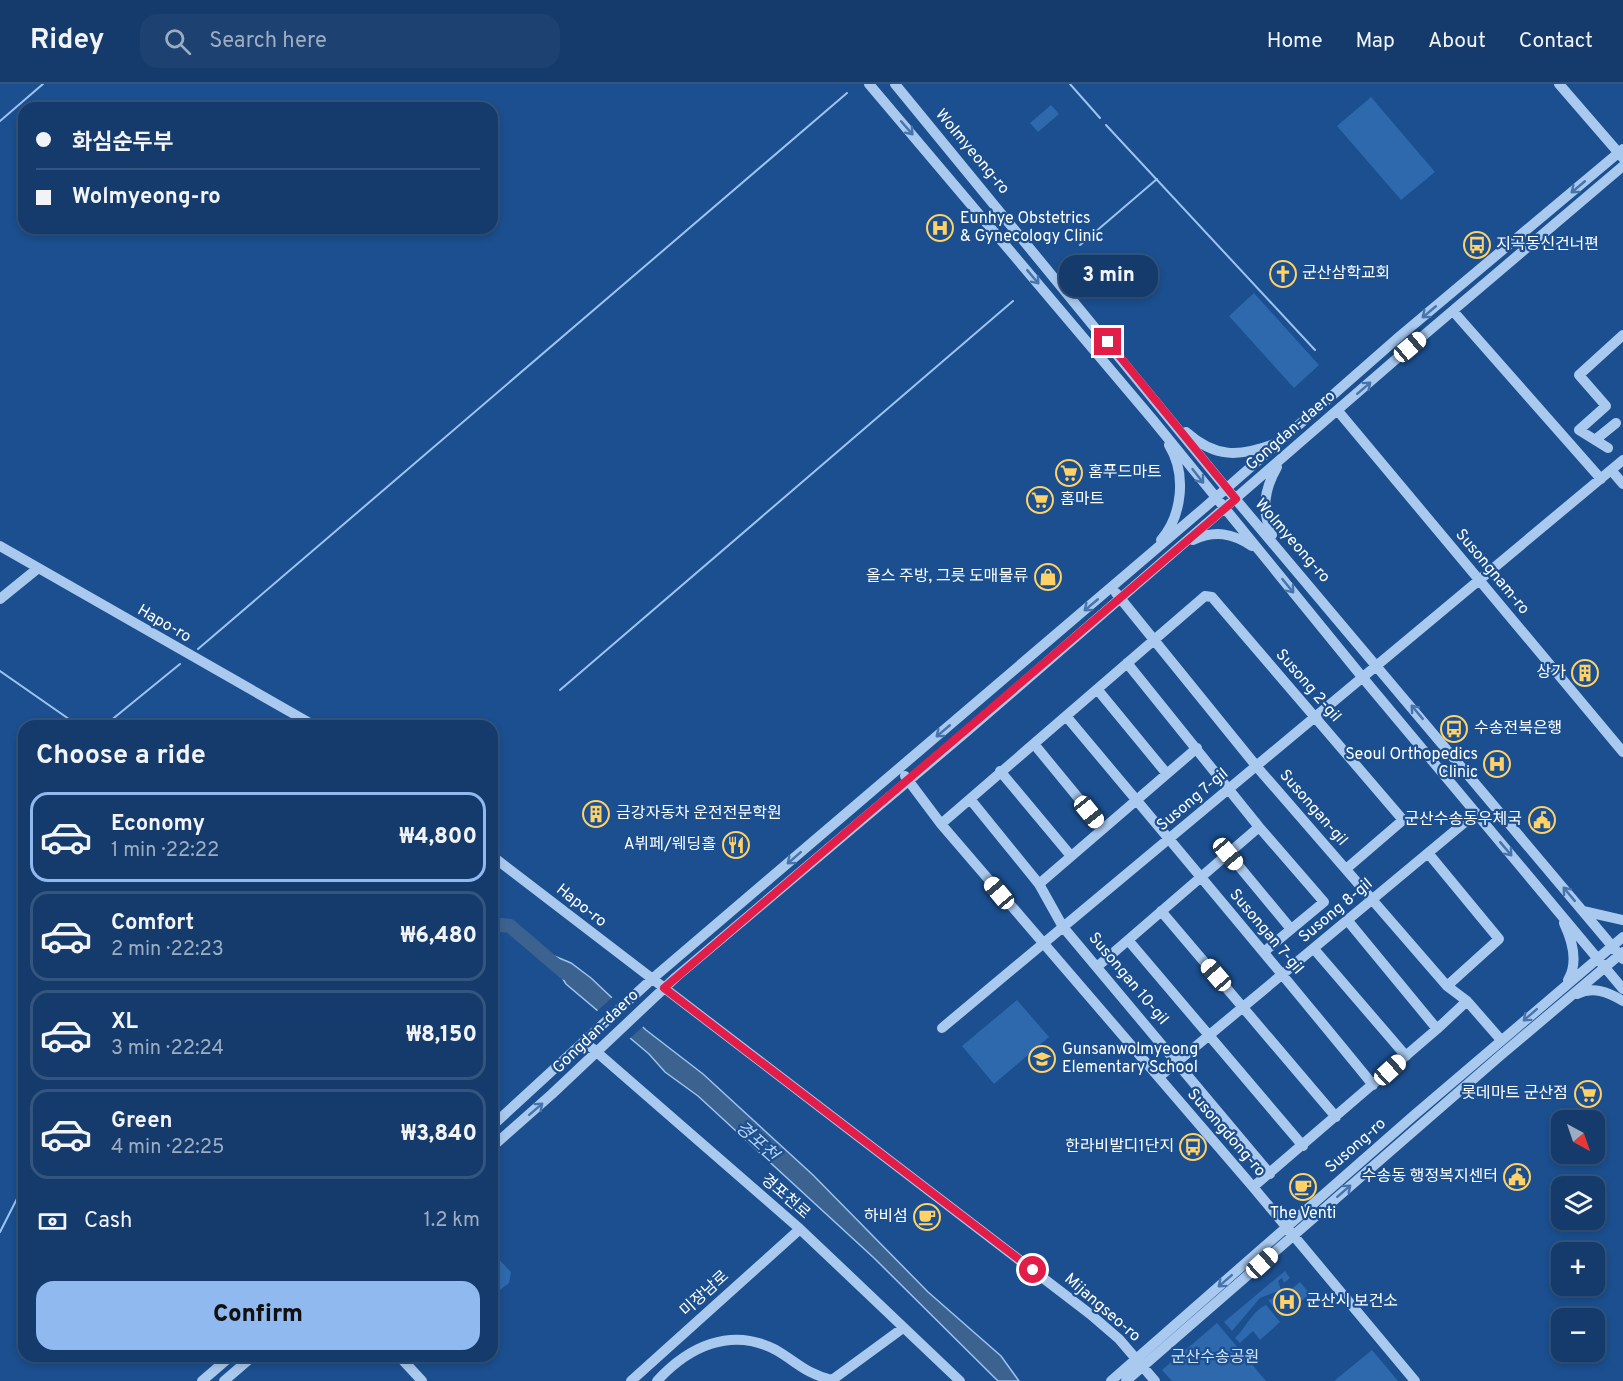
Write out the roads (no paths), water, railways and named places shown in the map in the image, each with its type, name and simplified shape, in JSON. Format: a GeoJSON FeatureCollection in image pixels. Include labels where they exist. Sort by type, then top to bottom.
{"type":"FeatureCollection","features":[{"type":"Feature","properties":{"kind":"street","name":"Wolmyeong-ro"},"geometry":{"type":"LineString","coordinates":[[895,84],[1227,489],[1378,665],[1612,946],[1622,955]]}},
{"type":"Feature","properties":{"kind":"street"},"geometry":{"type":"LineString","coordinates":[[1559,84],[1622,154]]}},
{"type":"Feature","properties":{"kind":"street","name":"Wolmyeong-ro"},"geometry":{"type":"LineString","coordinates":[[874,86],[1623,989]]}},
{"type":"Feature","properties":{"kind":"street","name":"Gongdan-daero"},"geometry":{"type":"LineString","coordinates":[[498,1121],[652,979],[1216,499],[1400,336],[1622,154]]}},
{"type":"Feature","properties":{"kind":"street","name":"Gongdan-daero"},"geometry":{"type":"LineString","coordinates":[[498,1142],[664,988],[910,781],[1623,166]]}},
{"type":"Feature","properties":{"kind":"street"},"geometry":{"type":"LineString","coordinates":[[1453,311],[1601,479]]}},
{"type":"Feature","properties":{"kind":"street"},"geometry":{"type":"LineString","coordinates":[[1608,448],[1579,430],[1605,406],[1579,375],[1623,335]]}},
{"type":"Feature","properties":{"kind":"street"},"geometry":{"type":"LineString","coordinates":[[1164,411],[1191,436],[1212,450],[1225,453],[1250,453],[1282,441]]}},
{"type":"Feature","properties":{"kind":"street","name":"Susongnam-ro"},"geometry":{"type":"LineString","coordinates":[[1338,411],[1623,752]]}},
{"type":"Feature","properties":{"kind":"street"},"geometry":{"type":"LineString","coordinates":[[1144,560],[1166,534],[1177,512],[1179,497],[1179,477],[1173,452],[1153,420]]}},
{"type":"Feature","properties":{"kind":"street"},"geometry":{"type":"LineString","coordinates":[[1595,440],[1616,423]]}},
{"type":"Feature","properties":{"kind":"street"},"geometry":{"type":"LineString","coordinates":[[1277,546],[1267,523],[1265,492],[1277,466],[1289,452]]}},
{"type":"Feature","properties":{"kind":"street","name":"Susong 7-gil"},"geometry":{"type":"LineString","coordinates":[[942,1028],[1623,460]]}},
{"type":"Feature","properties":{"kind":"street"},"geometry":{"type":"LineString","coordinates":[[1611,470],[1623,484]]}},
{"type":"Feature","properties":{"kind":"street"},"geometry":{"type":"LineString","coordinates":[[1171,555],[1194,539],[1217,533],[1231,535],[1243,541],[1266,559]]}},
{"type":"Feature","properties":{"kind":"street","name":"Hapo-ro"},"geometry":{"type":"LineString","coordinates":[[0,546],[304,720]]}},
{"type":"Feature","properties":{"kind":"street"},"geometry":{"type":"LineString","coordinates":[[0,599],[37,569]]}},
{"type":"Feature","properties":{"kind":"street","name":"Susongan-gil"},"geometry":{"type":"LineString","coordinates":[[1112,588],[1257,767],[1447,986],[1467,1001],[1501,1040]]}},
{"type":"Feature","properties":{"kind":"street","name":"Susong 2-gil"},"geometry":{"type":"LineString","coordinates":[[940,824],[1205,596],[1212,597],[1403,820],[1346,869]]}},
{"type":"Feature","properties":{"kind":"street"},"geometry":{"type":"LineString","coordinates":[[1127,663],[1259,827],[1324,902],[1265,951]]}},
{"type":"Feature","properties":{"kind":"street"},"geometry":{"type":"LineString","coordinates":[[1097,689],[1167,774]]}},
{"type":"Feature","properties":{"kind":"street","name":"Susongan 7-gil"},"geometry":{"type":"LineString","coordinates":[[1066,716],[1200,878],[1265,951],[1373,1085]]}},
{"type":"Feature","properties":{"kind":"street"},"geometry":{"type":"LineString","coordinates":[[1034,744],[1103,828]]}},
{"type":"Feature","properties":{"kind":"street"},"geometry":{"type":"LineString","coordinates":[[1039,884],[1197,748]]}},
{"type":"Feature","properties":{"kind":"street","name":"Susongdong-ro"},"geometry":{"type":"LineString","coordinates":[[898,768],[910,781],[940,824],[1042,945],[1159,1077],[1415,1381]]}},
{"type":"Feature","properties":{"kind":"street"},"geometry":{"type":"LineString","coordinates":[[1000,771],[1071,856]]}},
{"type":"Feature","properties":{"kind":"street","name":"Susongan 10-gil"},"geometry":{"type":"LineString","coordinates":[[970,799],[1039,884],[1064,927],[1270,1174]]}},
{"type":"Feature","properties":{"kind":"street","name":"Susong 8-gil"},"geometry":{"type":"LineString","coordinates":[[1159,1077],[1476,813]]}},
{"type":"Feature","properties":{"kind":"street"},"geometry":{"type":"LineString","coordinates":[[1098,966],[1259,827]]}},
{"type":"Feature","properties":{"kind":"street"},"geometry":{"type":"LineString","coordinates":[[1428,853],[1499,939],[1447,986]]}},
{"type":"Feature","properties":{"kind":"street"},"geometry":{"type":"LineString","coordinates":[[1228,854],[1291,929]]}},
{"type":"Feature","properties":{"kind":"street","name":"Hapo-ro"},"geometry":{"type":"LineString","coordinates":[[498,861],[652,979]]}},
{"type":"Feature","properties":{"kind":"street"},"geometry":{"type":"LineString","coordinates":[[1555,907],[1569,936],[1574,957],[1572,972],[1559,990]]}},
{"type":"Feature","properties":{"kind":"street"},"geometry":{"type":"LineString","coordinates":[[1161,911],[1336,1117]]}},
{"type":"Feature","properties":{"kind":"street"},"geometry":{"type":"LineString","coordinates":[[1583,911],[1623,921]]}},
{"type":"Feature","properties":{"kind":"street"},"geometry":{"type":"LineString","coordinates":[[1348,921],[1437,1029]]}},
{"type":"Feature","properties":{"kind":"street","name":"Susong-ro"},"geometry":{"type":"LineString","coordinates":[[1111,1381],[1140,1363],[1501,1040],[1623,937]]}},
{"type":"Feature","properties":{"kind":"street"},"geometry":{"type":"LineString","coordinates":[[1128,940],[1303,1146]]}},
{"type":"Feature","properties":{"kind":"street"},"geometry":{"type":"LineString","coordinates":[[1314,949],[1406,1056]]}},
{"type":"Feature","properties":{"kind":"street","name":"Susong-ro"},"geometry":{"type":"LineString","coordinates":[[1290,1231],[1622,955]]}},
{"type":"Feature","properties":{"kind":"street","name":"Mijangseo-ro"},"geometry":{"type":"LineString","coordinates":[[652,979],[1090,1314],[1155,1381]]}},
{"type":"Feature","properties":{"kind":"street"},"geometry":{"type":"LineString","coordinates":[[1566,1000],[1592,989],[1623,1001]]}},
{"type":"Feature","properties":{"kind":"street"},"geometry":{"type":"LineString","coordinates":[[1253,1187],[1303,1146],[1467,1001]]}},
{"type":"Feature","properties":{"kind":"street","name":"경포천로"},"geometry":{"type":"LineString","coordinates":[[587,1040],[597,1052],[800,1229],[960,1381]]}},
{"type":"Feature","properties":{"kind":"street","name":"미장남로"},"geometry":{"type":"LineString","coordinates":[[631,1381],[800,1229]]}},
{"type":"Feature","properties":{"kind":"street"},"geometry":{"type":"LineString","coordinates":[[657,1381],[681,1357],[697,1348],[730,1339],[762,1344],[808,1373],[832,1380],[842,1378],[903,1328]]}},
{"type":"Feature","properties":{"kind":"street"},"geometry":{"type":"LineString","coordinates":[[202,1381],[224,1362]]}},
{"type":"Feature","properties":{"kind":"street"},"geometry":{"type":"LineString","coordinates":[[224,1381],[246,1362]]}},
{"type":"Feature","properties":{"kind":"street"},"geometry":{"type":"LineString","coordinates":[[405,1362],[422,1381]]}},
{"type":"Feature","properties":{"kind":"street","name":"Susong-ro"},"geometry":{"type":"LineString","coordinates":[[1126,1381],[1140,1363]]}},
{"type":"Feature","properties":{"kind":"water"},"geometry":{"type":"Polygon","coordinates":[[[547,953],[571,963],[591,978],[646,1030],[703,1074],[813,1175],[928,1292],[1001,1356],[1019,1381],[998,1381],[874,1258],[698,1096],[665,1072],[649,1054],[566,984],[547,953]]]}},
{"type":"Feature","properties":{"kind":"waterway"},"geometry":{"type":"LineString","coordinates":[[22,102],[43,84]]}},
{"type":"Feature","properties":{"kind":"waterway"},"geometry":{"type":"LineString","coordinates":[[1070,84],[1100,118]]}},
{"type":"Feature","properties":{"kind":"waterway"},"geometry":{"type":"LineString","coordinates":[[198,649],[847,93]]}},
{"type":"Feature","properties":{"kind":"waterway"},"geometry":{"type":"LineString","coordinates":[[0,121],[18,106]]}},
{"type":"Feature","properties":{"kind":"waterway"},"geometry":{"type":"LineString","coordinates":[[1106,125],[1315,350]]}},
{"type":"Feature","properties":{"kind":"waterway"},"geometry":{"type":"LineString","coordinates":[[1080,245],[1157,179]]}},
{"type":"Feature","properties":{"kind":"waterway"},"geometry":{"type":"LineString","coordinates":[[560,690],[1013,301]]}},
{"type":"Feature","properties":{"kind":"waterway"},"geometry":{"type":"LineString","coordinates":[[111,720],[180,664]]}},
{"type":"Feature","properties":{"kind":"waterway"},"geometry":{"type":"LineString","coordinates":[[0,671],[70,720]]}},
{"type":"Feature","properties":{"kind":"waterway","name":"경포천"},"geometry":{"type":"LineString","coordinates":[[498,925],[510,926],[565,973]]}},
{"type":"Feature","properties":{"kind":"waterway"},"geometry":{"type":"LineString","coordinates":[[0,1232],[18,1197]]}},
{"type":"Feature","properties":{"kind":"place","name":"Eunhye Obstetrics & Gynecology Clinic"},"geometry":{"type":"Point","coordinates":[940,228]}},
{"type":"Feature","properties":{"kind":"place","name":"지곡동신건너편"},"geometry":{"type":"Point","coordinates":[1477,245]}},
{"type":"Feature","properties":{"kind":"place","name":"군산삼학교회"},"geometry":{"type":"Point","coordinates":[1283,274]}},
{"type":"Feature","properties":{"kind":"place","name":"홈푸드마트"},"geometry":{"type":"Point","coordinates":[1069,473]}},
{"type":"Feature","properties":{"kind":"place","name":"홈마트"},"geometry":{"type":"Point","coordinates":[1040,500]}},
{"type":"Feature","properties":{"kind":"place","name":"올스 주방, 그릇 도매물류"},"geometry":{"type":"Point","coordinates":[1048,577]}},
{"type":"Feature","properties":{"kind":"place","name":"상가"},"geometry":{"type":"Point","coordinates":[1585,673]}},
{"type":"Feature","properties":{"kind":"place","name":"수송전북은행"},"geometry":{"type":"Point","coordinates":[1454,729]}},
{"type":"Feature","properties":{"kind":"place","name":"Seoul Orthopedics Clinic"},"geometry":{"type":"Point","coordinates":[1497,764]}},
{"type":"Feature","properties":{"kind":"place","name":"금강자동차 운전전문학원"},"geometry":{"type":"Point","coordinates":[596,814]}},
{"type":"Feature","properties":{"kind":"place","name":"군산수송동우체국"},"geometry":{"type":"Point","coordinates":[1542,820]}},
{"type":"Feature","properties":{"kind":"place","name":"A뷔페/웨딩홀"},"geometry":{"type":"Point","coordinates":[736,845]}},
{"type":"Feature","properties":{"kind":"place","name":"Gunsanwolmyeong Elementary School"},"geometry":{"type":"Point","coordinates":[1042,1059]}},
{"type":"Feature","properties":{"kind":"place","name":"롯데마트 군산점"},"geometry":{"type":"Point","coordinates":[1588,1094]}},
{"type":"Feature","properties":{"kind":"place","name":"한라비발디1단지"},"geometry":{"type":"Point","coordinates":[1193,1147]}},
{"type":"Feature","properties":{"kind":"place","name":"수송동 행정복지센터"},"geometry":{"type":"Point","coordinates":[1517,1177]}},
{"type":"Feature","properties":{"kind":"place","name":"The Venti"},"geometry":{"type":"Point","coordinates":[1303,1187]}},
{"type":"Feature","properties":{"kind":"place","name":"하비섬"},"geometry":{"type":"Point","coordinates":[927,1217]}},
{"type":"Feature","properties":{"kind":"place","name":"군산시 보건소"},"geometry":{"type":"Point","coordinates":[1287,1302]}},
{"type":"Feature","properties":{"kind":"park label","name":"군산수송공원"},"geometry":{"type":"Point","coordinates":[1215,1358]}}]}
